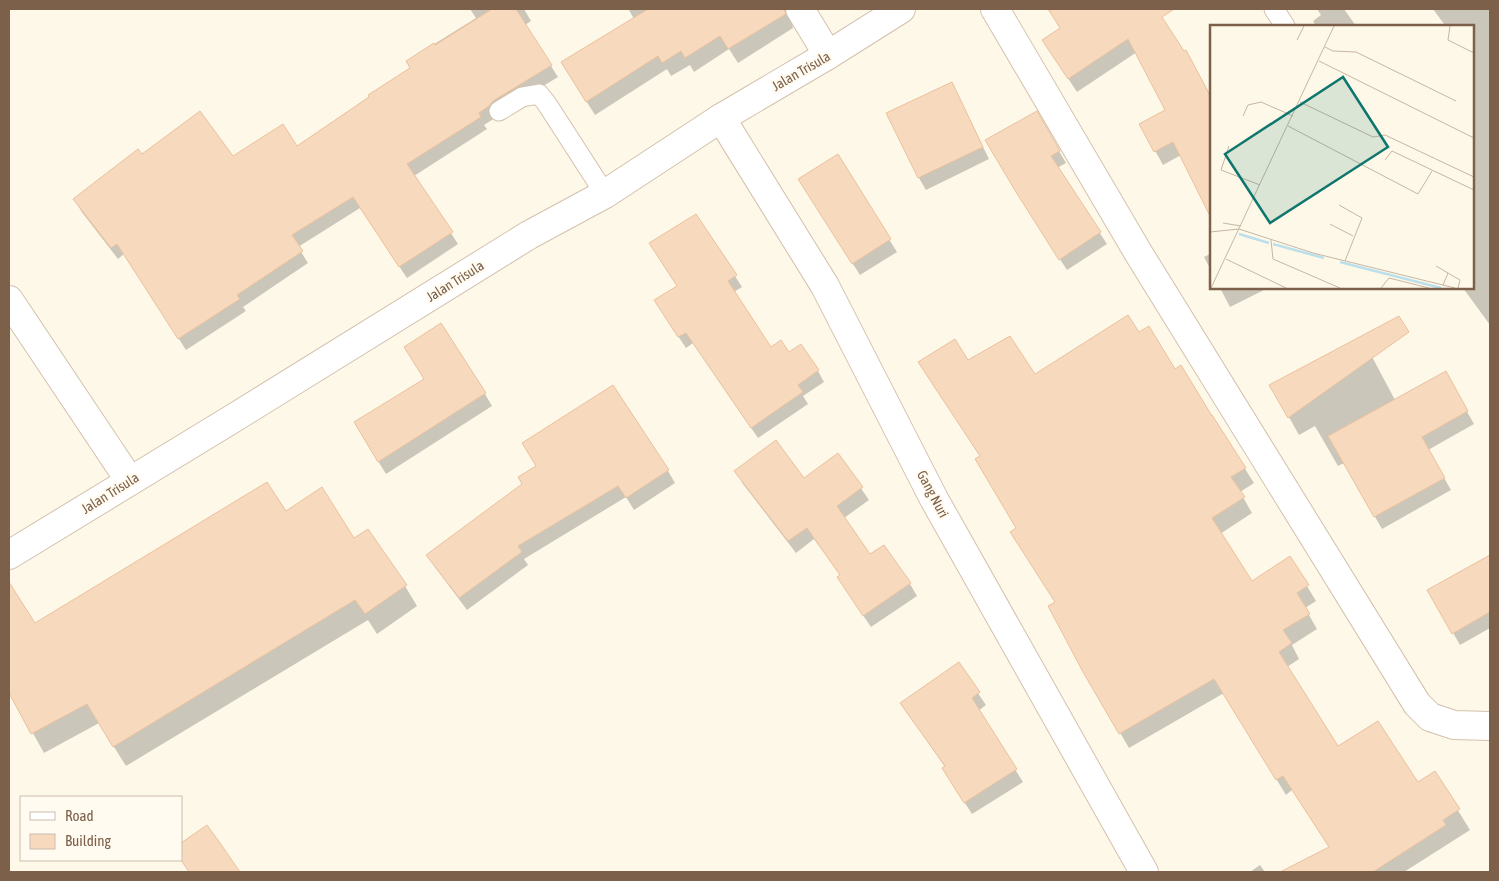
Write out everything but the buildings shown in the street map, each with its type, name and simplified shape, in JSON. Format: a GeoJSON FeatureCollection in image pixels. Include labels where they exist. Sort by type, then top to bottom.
{"type":"FeatureCollection","features":[{"type":"Feature","properties":{"kind":"street"},"geometry":{"type":"LineString","coordinates":[[800,9],[828,55]]}},
{"type":"Feature","properties":{"kind":"street","name":"Jalan Trisula"},"geometry":{"type":"LineString","coordinates":[[9,556],[529,235],[605,194],[721,118],[902,9]]}},
{"type":"Feature","properties":{"kind":"street"},"geometry":{"type":"LineString","coordinates":[[995,9],[1139,254],[1417,704],[1430,717],[1454,725],[1490,726]]}},
{"type":"Feature","properties":{"kind":"street","name":"Gang Nuri"},"geometry":{"type":"LineString","coordinates":[[721,118],[825,286],[934,498],[1144,872]]}},
{"type":"Feature","properties":{"kind":"street"},"geometry":{"type":"LineString","coordinates":[[9,300],[130,481]]}},
{"type":"Feature","properties":{"kind":"lane"},"geometry":{"type":"LineString","coordinates":[[1274,9],[1284,25]]}},
{"type":"Feature","properties":{"kind":"lane"},"geometry":{"type":"LineString","coordinates":[[499,111],[522,97],[539,94],[605,194]]}}]}
